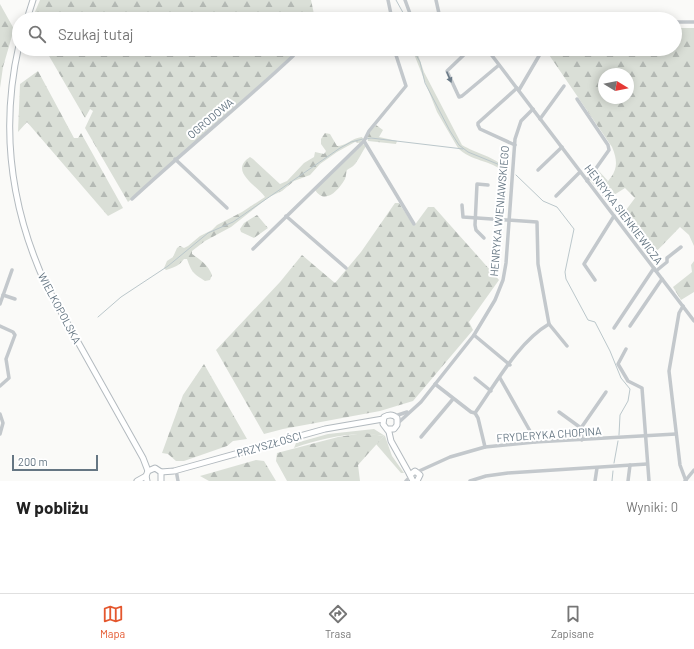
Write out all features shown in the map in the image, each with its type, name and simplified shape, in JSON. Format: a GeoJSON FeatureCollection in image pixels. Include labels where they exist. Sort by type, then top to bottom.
{"type":"FeatureCollection","features":[{"type":"Feature","properties":{"kind":"main road"},"geometry":{"type":"LineString","coordinates":[[29,12],[33,0]]}},
{"type":"Feature","properties":{"kind":"main road","name":"WIELKOPOLSKA"},"geometry":{"type":"LineString","coordinates":[[17,56],[12,76],[9,106],[9,147],[16,202],[27,240],[36,264],[68,324],[144,458],[153,468]]}},
{"type":"Feature","properties":{"kind":"main road"},"geometry":{"type":"LineString","coordinates":[[394,447],[394,429],[398,423],[395,416],[388,415],[383,419],[394,447],[404,464],[410,479],[418,476],[404,464]]}},
{"type":"Feature","properties":{"kind":"main road","name":"PRZYSZŁOŚCI"},"geometry":{"type":"LineString","coordinates":[[162,477],[175,471],[325,429],[383,419]]}},
{"type":"Feature","properties":{"kind":"main road","name":"PRZYSZŁOŚCI"},"geometry":{"type":"LineString","coordinates":[[366,423],[386,428]]}},
{"type":"Feature","properties":{"kind":"main road"},"geometry":{"type":"LineString","coordinates":[[386,428],[394,429]]}},
{"type":"Feature","properties":{"kind":"main road","name":"WIELKOPOLSKA"},"geometry":{"type":"LineString","coordinates":[[144,458],[147,476]]}},
{"type":"Feature","properties":{"kind":"main road"},"geometry":{"type":"LineString","coordinates":[[137,481],[147,476],[153,468],[162,477]]}},
{"type":"Feature","properties":{"kind":"street"},"geometry":{"type":"LineString","coordinates":[[388,0],[391,12]]}},
{"type":"Feature","properties":{"kind":"street"},"geometry":{"type":"LineString","coordinates":[[405,0],[409,12]]}},
{"type":"Feature","properties":{"kind":"street"},"geometry":{"type":"LineString","coordinates":[[436,0],[439,12]]}},
{"type":"Feature","properties":{"kind":"street"},"geometry":{"type":"LineString","coordinates":[[682,22],[694,22]]}},
{"type":"Feature","properties":{"kind":"street","name":"OGRODOWA"},"geometry":{"type":"LineString","coordinates":[[132,199],[175,159],[255,91],[293,56]]}},
{"type":"Feature","properties":{"kind":"street"},"geometry":{"type":"LineString","coordinates":[[253,249],[364,141],[369,131],[406,86],[396,56]]}},
{"type":"Feature","properties":{"kind":"street"},"geometry":{"type":"LineString","coordinates":[[462,56],[446,71],[459,97],[499,65]]}},
{"type":"Feature","properties":{"kind":"street","name":"HENRYKA SIENKIEWICZA"},"geometry":{"type":"LineString","coordinates":[[493,56],[694,321]]}},
{"type":"Feature","properties":{"kind":"street"},"geometry":{"type":"LineString","coordinates":[[514,145],[480,129],[478,122],[518,89],[539,56]]}},
{"type":"Feature","properties":{"kind":"street"},"geometry":{"type":"LineString","coordinates":[[540,119],[564,86]]}},
{"type":"Feature","properties":{"kind":"street"},"geometry":{"type":"LineString","coordinates":[[577,99],[608,145],[609,150],[587,181]]}},
{"type":"Feature","properties":{"kind":"street","name":"HENRYKA WIENIAWSKIEGO"},"geometry":{"type":"LineString","coordinates":[[398,423],[412,410],[435,384],[474,335],[492,306],[503,280],[507,255],[514,145],[521,121],[533,109]]}},
{"type":"Feature","properties":{"kind":"street"},"geometry":{"type":"LineString","coordinates":[[364,141],[414,224]]}},
{"type":"Feature","properties":{"kind":"street"},"geometry":{"type":"LineString","coordinates":[[538,170],[562,147]]}},
{"type":"Feature","properties":{"kind":"street"},"geometry":{"type":"LineString","coordinates":[[175,159],[227,208]]}},
{"type":"Feature","properties":{"kind":"street"},"geometry":{"type":"LineString","coordinates":[[556,196],[580,172]]}},
{"type":"Feature","properties":{"kind":"street"},"geometry":{"type":"LineString","coordinates":[[484,238],[476,230],[474,217],[477,184],[488,185]]}},
{"type":"Feature","properties":{"kind":"street"},"geometry":{"type":"LineString","coordinates":[[462,205],[463,217],[537,222],[538,264],[549,324],[567,346]]}},
{"type":"Feature","properties":{"kind":"street"},"geometry":{"type":"LineString","coordinates":[[286,216],[346,268]]}},
{"type":"Feature","properties":{"kind":"street"},"geometry":{"type":"LineString","coordinates":[[595,280],[584,264],[614,216]]}},
{"type":"Feature","properties":{"kind":"street"},"geometry":{"type":"LineString","coordinates":[[614,328],[655,270],[667,262],[667,258],[681,247]]}},
{"type":"Feature","properties":{"kind":"street"},"geometry":{"type":"LineString","coordinates":[[0,304],[12,270]]}},
{"type":"Feature","properties":{"kind":"street"},"geometry":{"type":"LineString","coordinates":[[630,326],[662,279]]}},
{"type":"Feature","properties":{"kind":"street"},"geometry":{"type":"LineString","coordinates":[[2,296],[15,299]]}},
{"type":"Feature","properties":{"kind":"street"},"geometry":{"type":"LineString","coordinates":[[683,306],[679,313],[669,371],[680,465],[685,481]]}},
{"type":"Feature","properties":{"kind":"street"},"geometry":{"type":"LineString","coordinates":[[475,413],[536,332],[549,324]]}},
{"type":"Feature","properties":{"kind":"street"},"geometry":{"type":"LineString","coordinates":[[0,326],[13,332],[15,335],[7,357],[8,380],[0,386]]}},
{"type":"Feature","properties":{"kind":"street"},"geometry":{"type":"LineString","coordinates":[[474,335],[510,365]]}},
{"type":"Feature","properties":{"kind":"street"},"geometry":{"type":"LineString","coordinates":[[626,349],[618,364],[625,377],[631,383],[642,388],[649,481]]}},
{"type":"Feature","properties":{"kind":"street"},"geometry":{"type":"LineString","coordinates":[[475,378],[491,391]]}},
{"type":"Feature","properties":{"kind":"street"},"geometry":{"type":"LineString","coordinates":[[500,378],[530,432],[535,438],[535,442]]}},
{"type":"Feature","properties":{"kind":"street"},"geometry":{"type":"LineString","coordinates":[[435,384],[453,399],[471,412],[475,413],[478,418],[485,447]]}},
{"type":"Feature","properties":{"kind":"street"},"geometry":{"type":"LineString","coordinates":[[582,440],[581,428],[606,392]]}},
{"type":"Feature","properties":{"kind":"street"},"geometry":{"type":"LineString","coordinates":[[421,437],[453,399]]}},
{"type":"Feature","properties":{"kind":"street","name":"HENRYKA WIENIAWSKIEGO"},"geometry":{"type":"LineString","coordinates":[[395,416],[412,410]]}},
{"type":"Feature","properties":{"kind":"street"},"geometry":{"type":"LineString","coordinates":[[559,412],[581,428]]}},
{"type":"Feature","properties":{"kind":"street"},"geometry":{"type":"LineString","coordinates":[[0,414],[3,423],[0,434]]}},
{"type":"Feature","properties":{"kind":"street","name":"FRYDERYKA CHOPINA"},"geometry":{"type":"LineString","coordinates":[[418,476],[427,467],[450,457],[485,447],[535,442],[676,434]]}},
{"type":"Feature","properties":{"kind":"street"},"geometry":{"type":"LineString","coordinates":[[470,481],[486,476],[508,473],[647,464]]}},
{"type":"Feature","properties":{"kind":"street"},"geometry":{"type":"LineString","coordinates":[[628,481],[630,465]]}},
{"type":"Feature","properties":{"kind":"street"},"geometry":{"type":"LineString","coordinates":[[595,481],[597,468]]}},
{"type":"Feature","properties":{"kind":"street"},"geometry":{"type":"LineString","coordinates":[[685,481],[694,470]]}},
{"type":"Feature","properties":{"kind":"street"},"geometry":{"type":"LineString","coordinates":[[175,471],[178,481]]}},
{"type":"Feature","properties":{"kind":"green space"},"geometry":{"type":"Polygon","coordinates":[[[40,0],[311,0],[314,12],[35,12],[40,0]]]}},
{"type":"Feature","properties":{"kind":"green space"},"geometry":{"type":"Polygon","coordinates":[[[0,4],[12,25],[12,36],[3,67],[0,88],[0,4]]]}},
{"type":"Feature","properties":{"kind":"green space"},"geometry":{"type":"Polygon","coordinates":[[[682,28],[694,28],[694,246],[689,235],[680,227],[650,258],[620,218],[635,198],[625,188],[606,200],[599,191],[612,176],[616,166],[615,154],[612,147],[550,56],[682,56],[682,28]]]}},
{"type":"Feature","properties":{"kind":"green space"},"geometry":{"type":"Polygon","coordinates":[[[49,56],[292,56],[128,202],[85,128],[93,111],[90,109],[85,118],[49,56]]]}},
{"type":"Feature","properties":{"kind":"green space"},"geometry":{"type":"Polygon","coordinates":[[[415,56],[418,56],[424,72],[462,145],[497,161],[506,169],[504,172],[493,165],[468,156],[458,148],[437,112],[415,56]]]}},
{"type":"Feature","properties":{"kind":"green space"},"geometry":{"type":"Polygon","coordinates":[[[38,71],[74,138],[78,138],[81,133],[123,208],[108,216],[27,122],[18,132],[20,84],[38,71]]]}},
{"type":"Feature","properties":{"kind":"green space"},"geometry":{"type":"Polygon","coordinates":[[[376,125],[383,130],[379,137],[397,141],[396,144],[368,141],[367,135],[376,125]]]}},
{"type":"Feature","properties":{"kind":"green space"},"geometry":{"type":"Polygon","coordinates":[[[325,133],[330,134],[337,146],[343,145],[358,138],[362,137],[363,139],[360,143],[355,142],[337,152],[320,164],[310,175],[294,181],[282,191],[269,197],[231,227],[205,241],[192,251],[192,254],[208,268],[212,275],[210,280],[205,281],[195,274],[187,259],[184,259],[172,268],[166,270],[164,268],[167,261],[173,257],[177,248],[180,246],[184,248],[188,246],[217,225],[242,212],[265,197],[243,172],[242,167],[244,162],[250,157],[280,184],[287,181],[304,163],[314,157],[315,152],[324,154],[326,151],[321,144],[321,139],[325,133]]]}},
{"type":"Feature","properties":{"kind":"green space"},"geometry":{"type":"Polygon","coordinates":[[[363,144],[366,146],[355,164],[347,170],[345,179],[339,188],[331,195],[323,196],[319,194],[315,190],[363,144]]]}},
{"type":"Feature","properties":{"kind":"green space"},"geometry":{"type":"Polygon","coordinates":[[[597,169],[608,181],[599,191],[589,179],[597,169]]]}},
{"type":"Feature","properties":{"kind":"green space"},"geometry":{"type":"Polygon","coordinates":[[[395,203],[399,203],[414,226],[428,207],[434,207],[499,280],[469,322],[473,330],[413,401],[380,411],[283,429],[264,434],[216,350],[280,282],[302,255],[335,283],[361,252],[395,203]]]}},
{"type":"Feature","properties":{"kind":"green space"},"geometry":{"type":"Polygon","coordinates":[[[257,215],[268,228],[254,238],[241,232],[240,229],[244,223],[257,215]]]}},
{"type":"Feature","properties":{"kind":"green space"},"geometry":{"type":"Polygon","coordinates":[[[694,261],[694,292],[681,300],[673,287],[692,272],[691,265],[694,261]]]}},
{"type":"Feature","properties":{"kind":"green space"},"geometry":{"type":"Polygon","coordinates":[[[204,364],[247,439],[233,441],[227,446],[184,461],[176,461],[168,454],[162,453],[183,395],[204,364]]]}},
{"type":"Feature","properties":{"kind":"green space"},"geometry":{"type":"Polygon","coordinates":[[[374,429],[385,436],[392,456],[404,473],[401,473],[376,444],[384,436],[361,434],[338,436],[294,448],[296,443],[328,434],[374,429]]]}},
{"type":"Feature","properties":{"kind":"green space"},"geometry":{"type":"Polygon","coordinates":[[[364,433],[384,436],[358,465],[360,481],[287,481],[276,461],[277,453],[338,437],[364,433]]]}},
{"type":"Feature","properties":{"kind":"green space"},"geometry":{"type":"Polygon","coordinates":[[[256,460],[264,461],[276,481],[209,481],[200,476],[256,460]]]}},
{"type":"Feature","properties":{"kind":"waterway"},"geometry":{"type":"LineString","coordinates":[[396,0],[403,12]]}},
{"type":"Feature","properties":{"kind":"waterway"},"geometry":{"type":"LineString","coordinates":[[417,56],[420,62],[425,83],[459,145],[468,152],[500,165],[507,172]]}},
{"type":"Feature","properties":{"kind":"waterway"},"geometry":{"type":"LineString","coordinates":[[366,139],[371,138],[463,149]]}},
{"type":"Feature","properties":{"kind":"waterway"},"geometry":{"type":"LineString","coordinates":[[98,317],[121,297],[168,266],[208,233],[233,222],[340,148],[351,142],[363,139]]}},
{"type":"Feature","properties":{"kind":"waterway"},"geometry":{"type":"LineString","coordinates":[[516,175],[543,201],[557,207],[574,229],[565,272],[566,279],[588,320],[595,322],[610,351],[621,378],[630,389],[628,401],[620,415],[619,435]]}},
{"type":"Feature","properties":{"kind":"waterway"},"geometry":{"type":"LineString","coordinates":[[614,463],[618,441]]}},
{"type":"Feature","properties":{"kind":"waterway"},"geometry":{"type":"LineString","coordinates":[[612,481],[613,471]]}}]}
